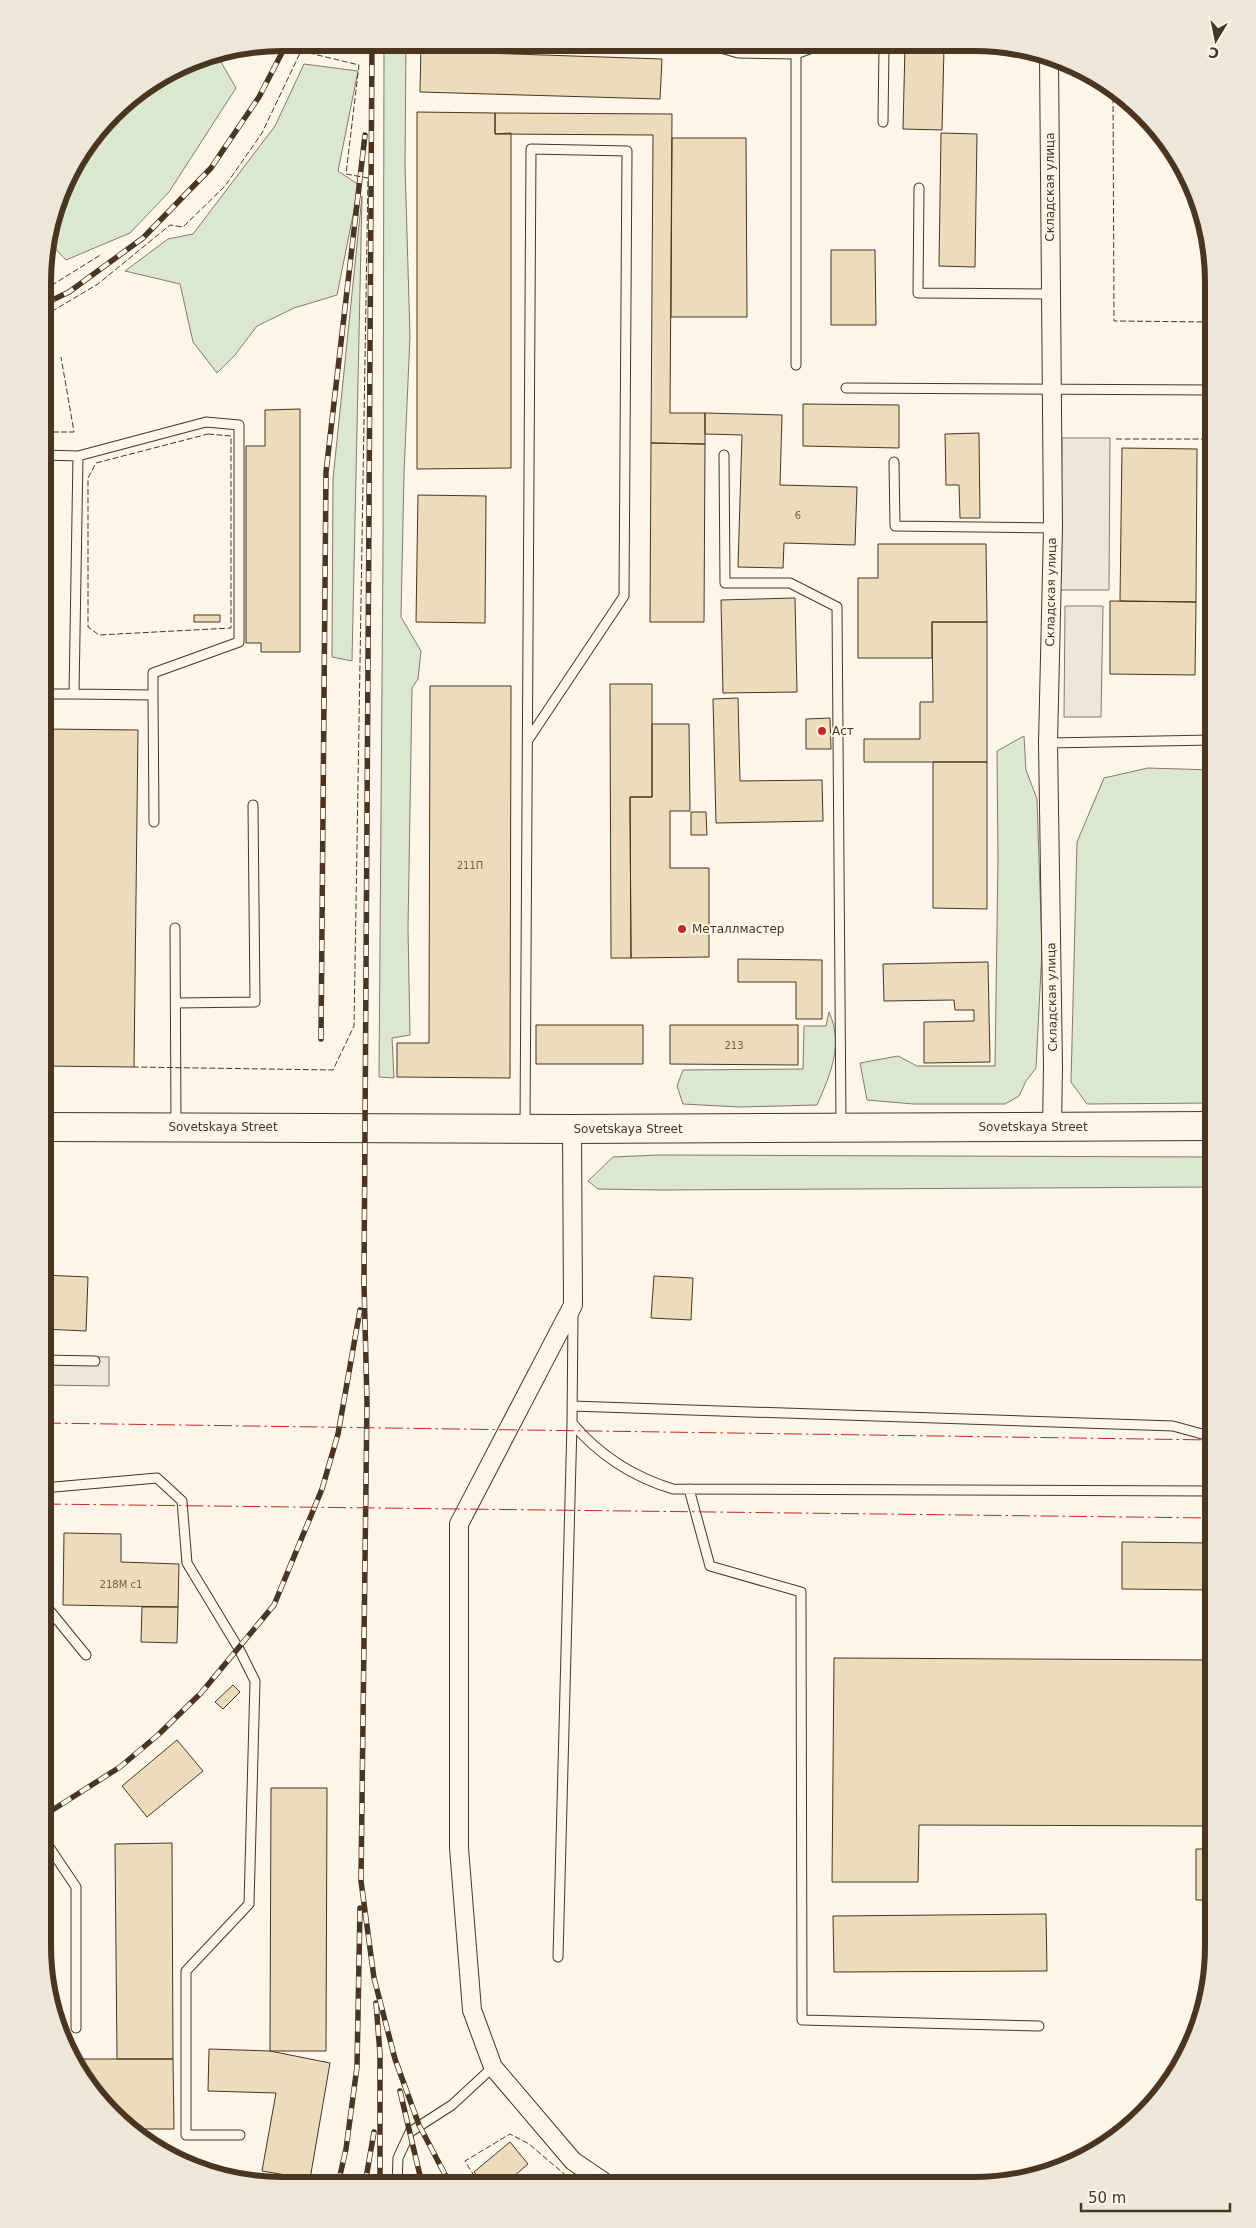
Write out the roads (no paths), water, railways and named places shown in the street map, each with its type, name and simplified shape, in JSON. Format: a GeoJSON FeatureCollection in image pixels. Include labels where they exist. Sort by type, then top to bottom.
{"type":"FeatureCollection","features":[{"type":"Feature","properties":{"kind":"main road","name":"Sovetskaya Street"},"geometry":{"type":"LineString","coordinates":[[51,1127],[572,1129],[1205,1126]]}},
{"type":"Feature","properties":{"kind":"street","name":"Складская улица"},"geometry":{"type":"LineString","coordinates":[[1049,63],[1053,528],[1048,744],[1053,1066],[1052,1127]]}},
{"type":"Feature","properties":{"kind":"street"},"geometry":{"type":"LineString","coordinates":[[572,1129],[572,1305],[459,1524],[459,1848],[472,2010],[493,2067],[573,2160],[597,2177]]}},
{"type":"Feature","properties":{"kind":"lane"},"geometry":{"type":"LineString","coordinates":[[731,51],[738,53],[796,54],[804,51]]}},
{"type":"Feature","properties":{"kind":"lane"},"geometry":{"type":"LineString","coordinates":[[883,122],[884,51]]}},
{"type":"Feature","properties":{"kind":"lane"},"geometry":{"type":"LineString","coordinates":[[796,54],[796,365]]}},
{"type":"Feature","properties":{"kind":"lane"},"geometry":{"type":"LineString","coordinates":[[525,1129],[531,149],[627,151],[624,596],[528,740]]}},
{"type":"Feature","properties":{"kind":"lane"},"geometry":{"type":"LineString","coordinates":[[919,188],[918,293],[1051,294]]}},
{"type":"Feature","properties":{"kind":"lane"},"geometry":{"type":"LineString","coordinates":[[846,388],[1205,390]]}},
{"type":"Feature","properties":{"kind":"lane"},"geometry":{"type":"LineString","coordinates":[[51,455],[78,456],[206,422],[239,425],[239,642],[153,673],[154,822]]}},
{"type":"Feature","properties":{"kind":"lane"},"geometry":{"type":"LineString","coordinates":[[724,455],[725,583],[790,583],[837,607],[841,1127]]}},
{"type":"Feature","properties":{"kind":"lane"},"geometry":{"type":"LineString","coordinates":[[74,694],[78,456]]}},
{"type":"Feature","properties":{"kind":"lane"},"geometry":{"type":"LineString","coordinates":[[894,462],[894,526],[1053,528]]}},
{"type":"Feature","properties":{"kind":"lane"},"geometry":{"type":"LineString","coordinates":[[51,694],[153,696]]}},
{"type":"Feature","properties":{"kind":"lane"},"geometry":{"type":"LineString","coordinates":[[1048,744],[1205,740]]}},
{"type":"Feature","properties":{"kind":"lane"},"geometry":{"type":"LineString","coordinates":[[176,1003],[255,1002],[253,805]]}},
{"type":"Feature","properties":{"kind":"lane"},"geometry":{"type":"LineString","coordinates":[[175,928],[176,1127]]}},
{"type":"Feature","properties":{"kind":"lane"},"geometry":{"type":"LineString","coordinates":[[558,1957],[572,1423],[572,1305]]}},
{"type":"Feature","properties":{"kind":"lane"},"geometry":{"type":"LineString","coordinates":[[51,1360],[95,1361]]}},
{"type":"Feature","properties":{"kind":"lane"},"geometry":{"type":"LineString","coordinates":[[572,1406],[1173,1426],[1205,1435]]}},
{"type":"Feature","properties":{"kind":"lane"},"geometry":{"type":"LineString","coordinates":[[572,1423],[585,1438],[614,1462],[648,1482],[674,1489],[1205,1491]]}},
{"type":"Feature","properties":{"kind":"lane"},"geometry":{"type":"LineString","coordinates":[[51,1487],[157,1478],[182,1502],[187,1563],[239,1649],[255,1682],[249,1904],[186,1971],[186,2135],[240,2135]]}},
{"type":"Feature","properties":{"kind":"lane"},"geometry":{"type":"LineString","coordinates":[[689,1489],[710,1566],[801,1592],[802,2020],[1040,2026]]}},
{"type":"Feature","properties":{"kind":"lane"},"geometry":{"type":"LineString","coordinates":[[51,1612],[86,1655]]}},
{"type":"Feature","properties":{"kind":"lane"},"geometry":{"type":"LineString","coordinates":[[51,1850],[76,1887],[76,2028]]}},
{"type":"Feature","properties":{"kind":"lane"},"geometry":{"type":"LineString","coordinates":[[397,2177],[398,2158],[410,2132],[452,2105],[493,2067]]}},
{"type":"Feature","properties":{"kind":"railway"},"geometry":{"type":"LineString","coordinates":[[51,301],[69,292],[143,238],[211,168],[259,97],[283,51]]}},
{"type":"Feature","properties":{"kind":"railway"},"geometry":{"type":"LineString","coordinates":[[372,51],[364,1283],[367,1402],[361,1881],[374,1978],[395,2059],[419,2125],[446,2177]]}},
{"type":"Feature","properties":{"kind":"railway"},"geometry":{"type":"LineString","coordinates":[[321,1039],[326,472],[365,135]]}},
{"type":"Feature","properties":{"kind":"railway"},"geometry":{"type":"LineString","coordinates":[[51,1811],[120,1767],[158,1735],[201,1693],[274,1605],[322,1489],[338,1434],[360,1310]]}},
{"type":"Feature","properties":{"kind":"railway"},"geometry":{"type":"LineString","coordinates":[[340,2177],[346,2149],[357,2067],[360,1908]]}},
{"type":"Feature","properties":{"kind":"railway"},"geometry":{"type":"LineString","coordinates":[[376,2003],[380,2054],[380,2177]]}},
{"type":"Feature","properties":{"kind":"railway"},"geometry":{"type":"LineString","coordinates":[[400,2091],[420,2177]]}},
{"type":"Feature","properties":{"kind":"railway"},"geometry":{"type":"LineString","coordinates":[[366,2177],[374,2132]]}},
{"type":"Feature","properties":{"kind":"place","name":"Аст"},"geometry":{"type":"Point","coordinates":[822,731]}},
{"type":"Feature","properties":{"kind":"place","name":"Металлмастер"},"geometry":{"type":"Point","coordinates":[682,929]}}]}
